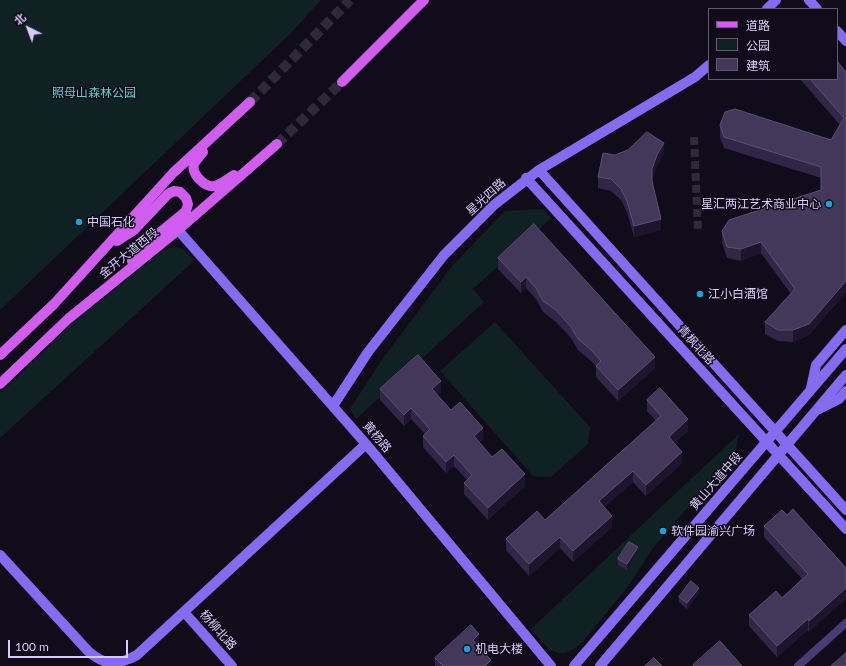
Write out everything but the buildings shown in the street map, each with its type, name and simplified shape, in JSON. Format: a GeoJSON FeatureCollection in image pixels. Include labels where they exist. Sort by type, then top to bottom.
{"type":"FeatureCollection","features":[{"type":"Feature","properties":{"kind":"main road"},"geometry":{"type":"LineString","coordinates":[[342,82],[424,0]]}},
{"type":"Feature","properties":{"kind":"main road","name":"金开大道西段"},"geometry":{"type":"LineString","coordinates":[[0,355],[54,304],[174,173],[250,102]]}},
{"type":"Feature","properties":{"kind":"main road"},"geometry":{"type":"LineString","coordinates":[[219,131],[194,164],[194,170],[202,182],[209,186],[215,186],[254,164]]}},
{"type":"Feature","properties":{"kind":"main road","name":"金开大道西段"},"geometry":{"type":"LineString","coordinates":[[0,384],[68,319],[178,230],[277,144]]}},
{"type":"Feature","properties":{"kind":"main road"},"geometry":{"type":"LineString","coordinates":[[104,251],[134,230],[168,194],[174,191],[180,192],[186,198],[188,204],[186,211],[147,243],[118,278]]}},
{"type":"Feature","properties":{"kind":"street"},"geometry":{"type":"LineString","coordinates":[[768,8],[776,0]]}},
{"type":"Feature","properties":{"kind":"street"},"geometry":{"type":"LineString","coordinates":[[809,0],[816,8]]}},
{"type":"Feature","properties":{"kind":"street"},"geometry":{"type":"LineString","coordinates":[[838,32],[846,41]]}},
{"type":"Feature","properties":{"kind":"street","name":"星光四路"},"geometry":{"type":"LineString","coordinates":[[333,406],[368,352],[444,255],[494,204],[526,178],[695,77],[708,66]]}},
{"type":"Feature","properties":{"kind":"street","name":"青枫北路"},"geometry":{"type":"LineString","coordinates":[[539,170],[846,510]]}},
{"type":"Feature","properties":{"kind":"street","name":"青枫北路"},"geometry":{"type":"LineString","coordinates":[[526,178],[846,529]]}},
{"type":"Feature","properties":{"kind":"street","name":"黄杨路"},"geometry":{"type":"LineString","coordinates":[[178,230],[366,444],[552,666]]}},
{"type":"Feature","properties":{"kind":"street"},"geometry":{"type":"LineString","coordinates":[[810,390],[816,365],[846,330]]}},
{"type":"Feature","properties":{"kind":"street","name":"黄山大道中段"},"geometry":{"type":"LineString","coordinates":[[574,666],[767,443],[846,349]]}},
{"type":"Feature","properties":{"kind":"street"},"geometry":{"type":"LineString","coordinates":[[600,666],[846,375]]}},
{"type":"Feature","properties":{"kind":"street"},"geometry":{"type":"LineString","coordinates":[[815,411],[839,399],[846,391]]}},
{"type":"Feature","properties":{"kind":"street"},"geometry":{"type":"LineString","coordinates":[[0,555],[88,651],[97,659],[107,663],[118,664],[133,658],[366,444]]}},
{"type":"Feature","properties":{"kind":"street","name":"杨柳北路"},"geometry":{"type":"LineString","coordinates":[[184,612],[232,666]]}},
{"type":"Feature","properties":{"kind":"street"},"geometry":{"type":"LineString","coordinates":[[798,666],[846,623]]}},
{"type":"Feature","properties":{"kind":"green space","name":"照母山森林公园"},"geometry":{"type":"Polygon","coordinates":[[[0,0],[321,0],[291,33],[0,310],[0,0]]]}},
{"type":"Feature","properties":{"kind":"green space"},"geometry":{"type":"Polygon","coordinates":[[[543,209],[551,218],[473,289],[484,302],[356,419],[350,409],[381,361],[453,265],[505,211],[543,209]]]}},
{"type":"Feature","properties":{"kind":"green space"},"geometry":{"type":"Polygon","coordinates":[[[177,247],[184,250],[195,260],[0,438],[0,393],[68,327],[159,253],[169,248],[177,247]]]}},
{"type":"Feature","properties":{"kind":"green space"},"geometry":{"type":"Polygon","coordinates":[[[495,322],[590,427],[588,444],[551,477],[533,476],[440,371],[495,322]]]}},
{"type":"Feature","properties":{"kind":"green space"},"geometry":{"type":"Polygon","coordinates":[[[739,434],[735,452],[653,548],[627,588],[580,645],[566,653],[558,653],[548,648],[531,629],[739,434]]]}},
{"type":"Feature","properties":{"kind":"tunnel"},"geometry":{"type":"LineString","coordinates":[[250,102],[350,0]]}},
{"type":"Feature","properties":{"kind":"tunnel"},"geometry":{"type":"LineString","coordinates":[[277,144],[342,82]]}},
{"type":"Feature","properties":{"kind":"tunnel"},"geometry":{"type":"LineString","coordinates":[[694,137],[698,232]]}},
{"type":"Feature","properties":{"kind":"place","name":"星汇两江艺术商业中心"},"geometry":{"type":"Point","coordinates":[829,204]}},
{"type":"Feature","properties":{"kind":"place","name":"中国石化"},"geometry":{"type":"Point","coordinates":[79,222]}},
{"type":"Feature","properties":{"kind":"place","name":"江小白酒馆"},"geometry":{"type":"Point","coordinates":[700,294]}},
{"type":"Feature","properties":{"kind":"place","name":"软件园渝兴广场"},"geometry":{"type":"Point","coordinates":[663,531]}},
{"type":"Feature","properties":{"kind":"place","name":"机电大楼"},"geometry":{"type":"Point","coordinates":[467,649]}}]}
